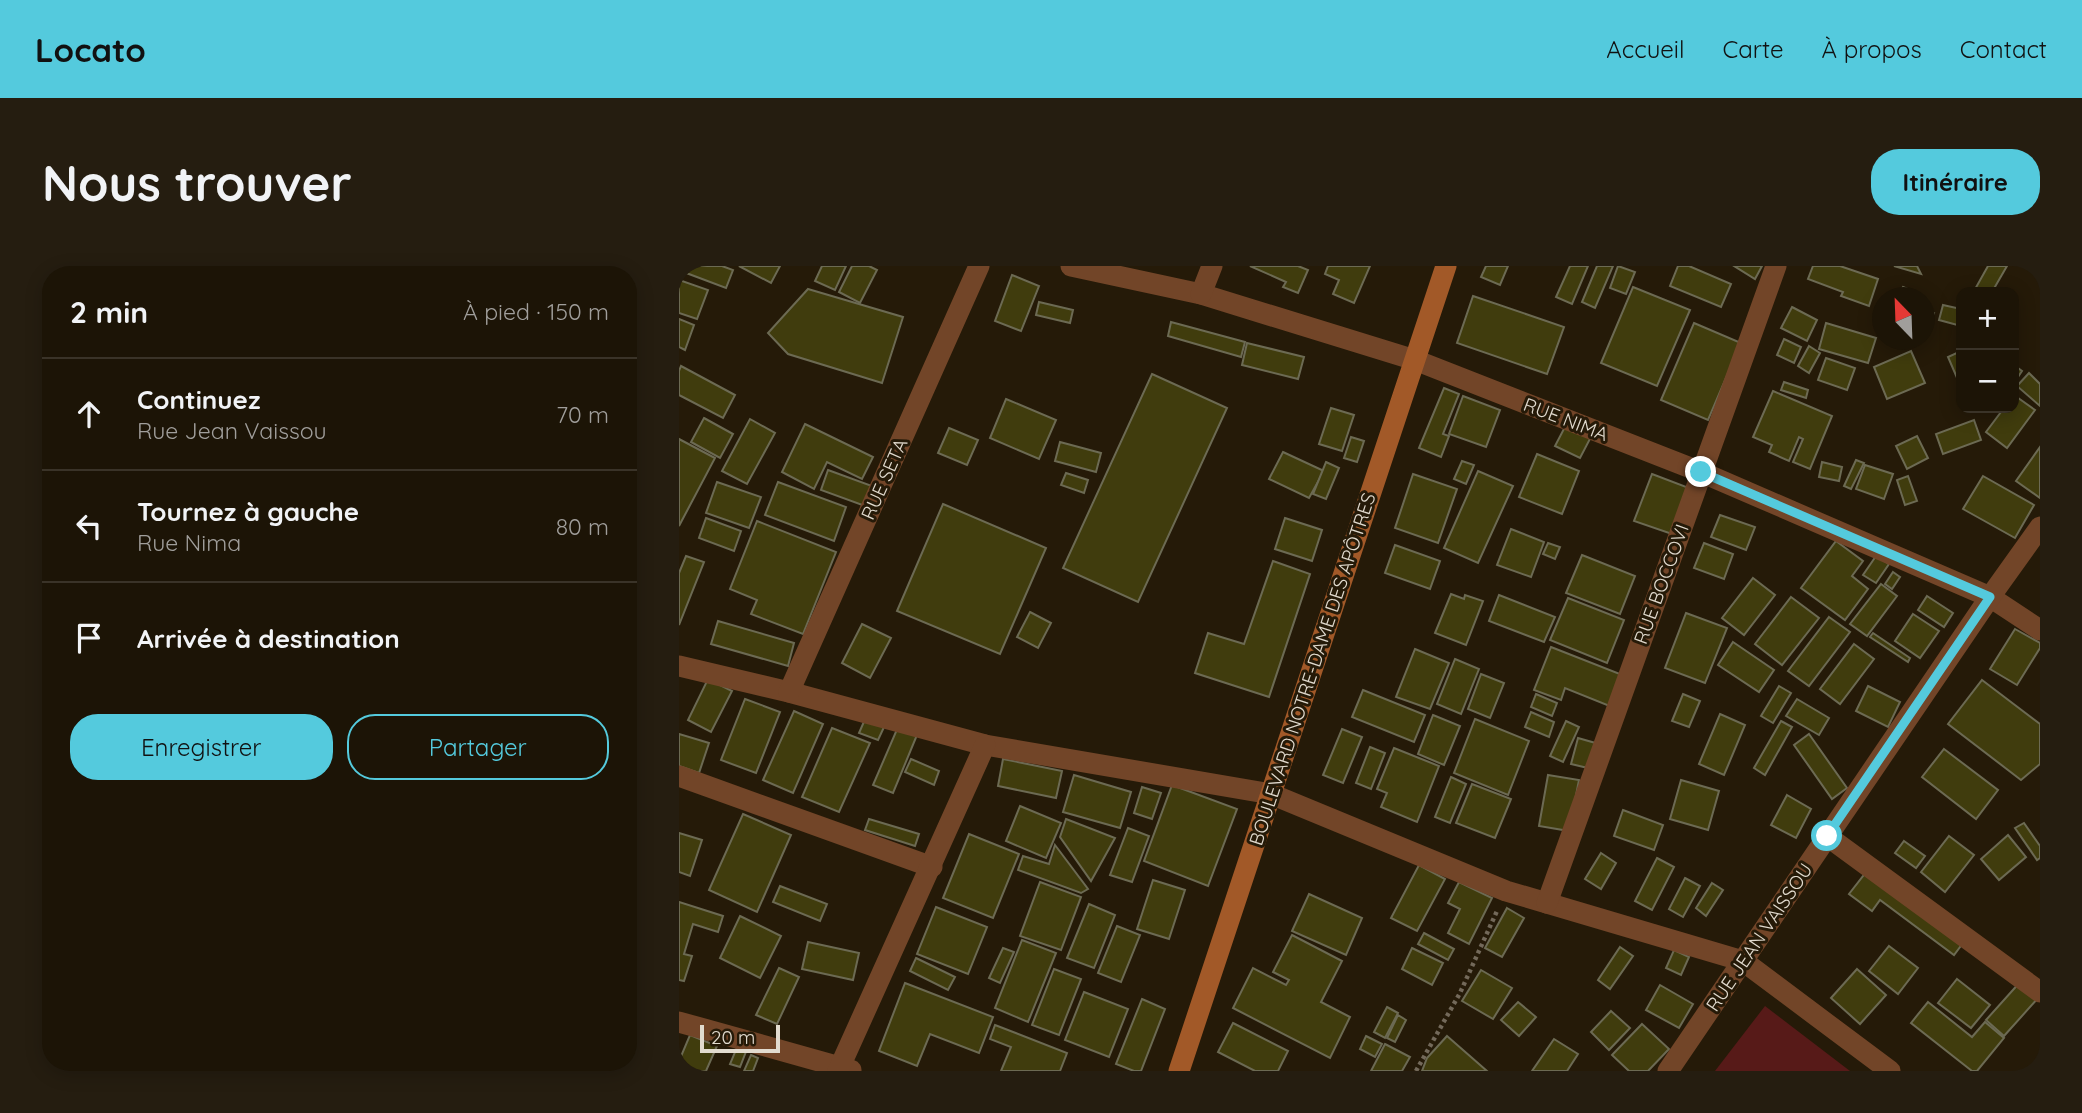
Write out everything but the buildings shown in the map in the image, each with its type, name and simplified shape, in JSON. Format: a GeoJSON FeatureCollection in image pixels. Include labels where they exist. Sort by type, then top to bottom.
{"type":"FeatureCollection","features":[{"type":"Feature","properties":{"kind":"street","name":"RUE SETA"},"geometry":{"type":"LineString","coordinates":[[789,692],[979,266]]}},
{"type":"Feature","properties":{"kind":"street","name":"RUE NIMA"},"geometry":{"type":"LineString","coordinates":[[1071,266],[1201,294],[1415,360],[1701,472],[1990,597],[2040,630]]}},
{"type":"Feature","properties":{"kind":"street"},"geometry":{"type":"LineString","coordinates":[[1201,294],[1212,266]]}},
{"type":"Feature","properties":{"kind":"street","name":"BOULEVARD NOTRE-DAME DES APÔTRES"},"geometry":{"type":"LineString","coordinates":[[1179,1071],[1446,266]]}},
{"type":"Feature","properties":{"kind":"street","name":"RUE BOCCOVI"},"geometry":{"type":"LineString","coordinates":[[1547,903],[1776,266]]}},
{"type":"Feature","properties":{"kind":"street","name":"RUE JEAN VAISSOU"},"geometry":{"type":"LineString","coordinates":[[1668,1071],[2040,527]]}},
{"type":"Feature","properties":{"kind":"street"},"geometry":{"type":"LineString","coordinates":[[679,666],[789,692],[985,745],[1271,794],[1506,891],[1743,961],[1890,1071]]}},
{"type":"Feature","properties":{"kind":"street"},"geometry":{"type":"LineString","coordinates":[[679,1022],[844,1069],[985,745]]}},
{"type":"Feature","properties":{"kind":"street"},"geometry":{"type":"LineString","coordinates":[[679,776],[932,867]]}},
{"type":"Feature","properties":{"kind":"street"},"geometry":{"type":"LineString","coordinates":[[1827,836],[2040,992]]}},
{"type":"Feature","properties":{"kind":"path"},"geometry":{"type":"LineString","coordinates":[[1416,1071],[1459,993],[1506,891]]}},
{"type":"Feature","properties":{"kind":"shaded area"},"geometry":{"type":"Polygon","coordinates":[[[1765,1006],[1850,1071],[1715,1071],[1765,1006]]]}},
{"type":"Feature","properties":{"kind":"route"},"geometry":{"type":"LineString","coordinates":[[1701,472],[1990,597],[1827,836]]}}]}
